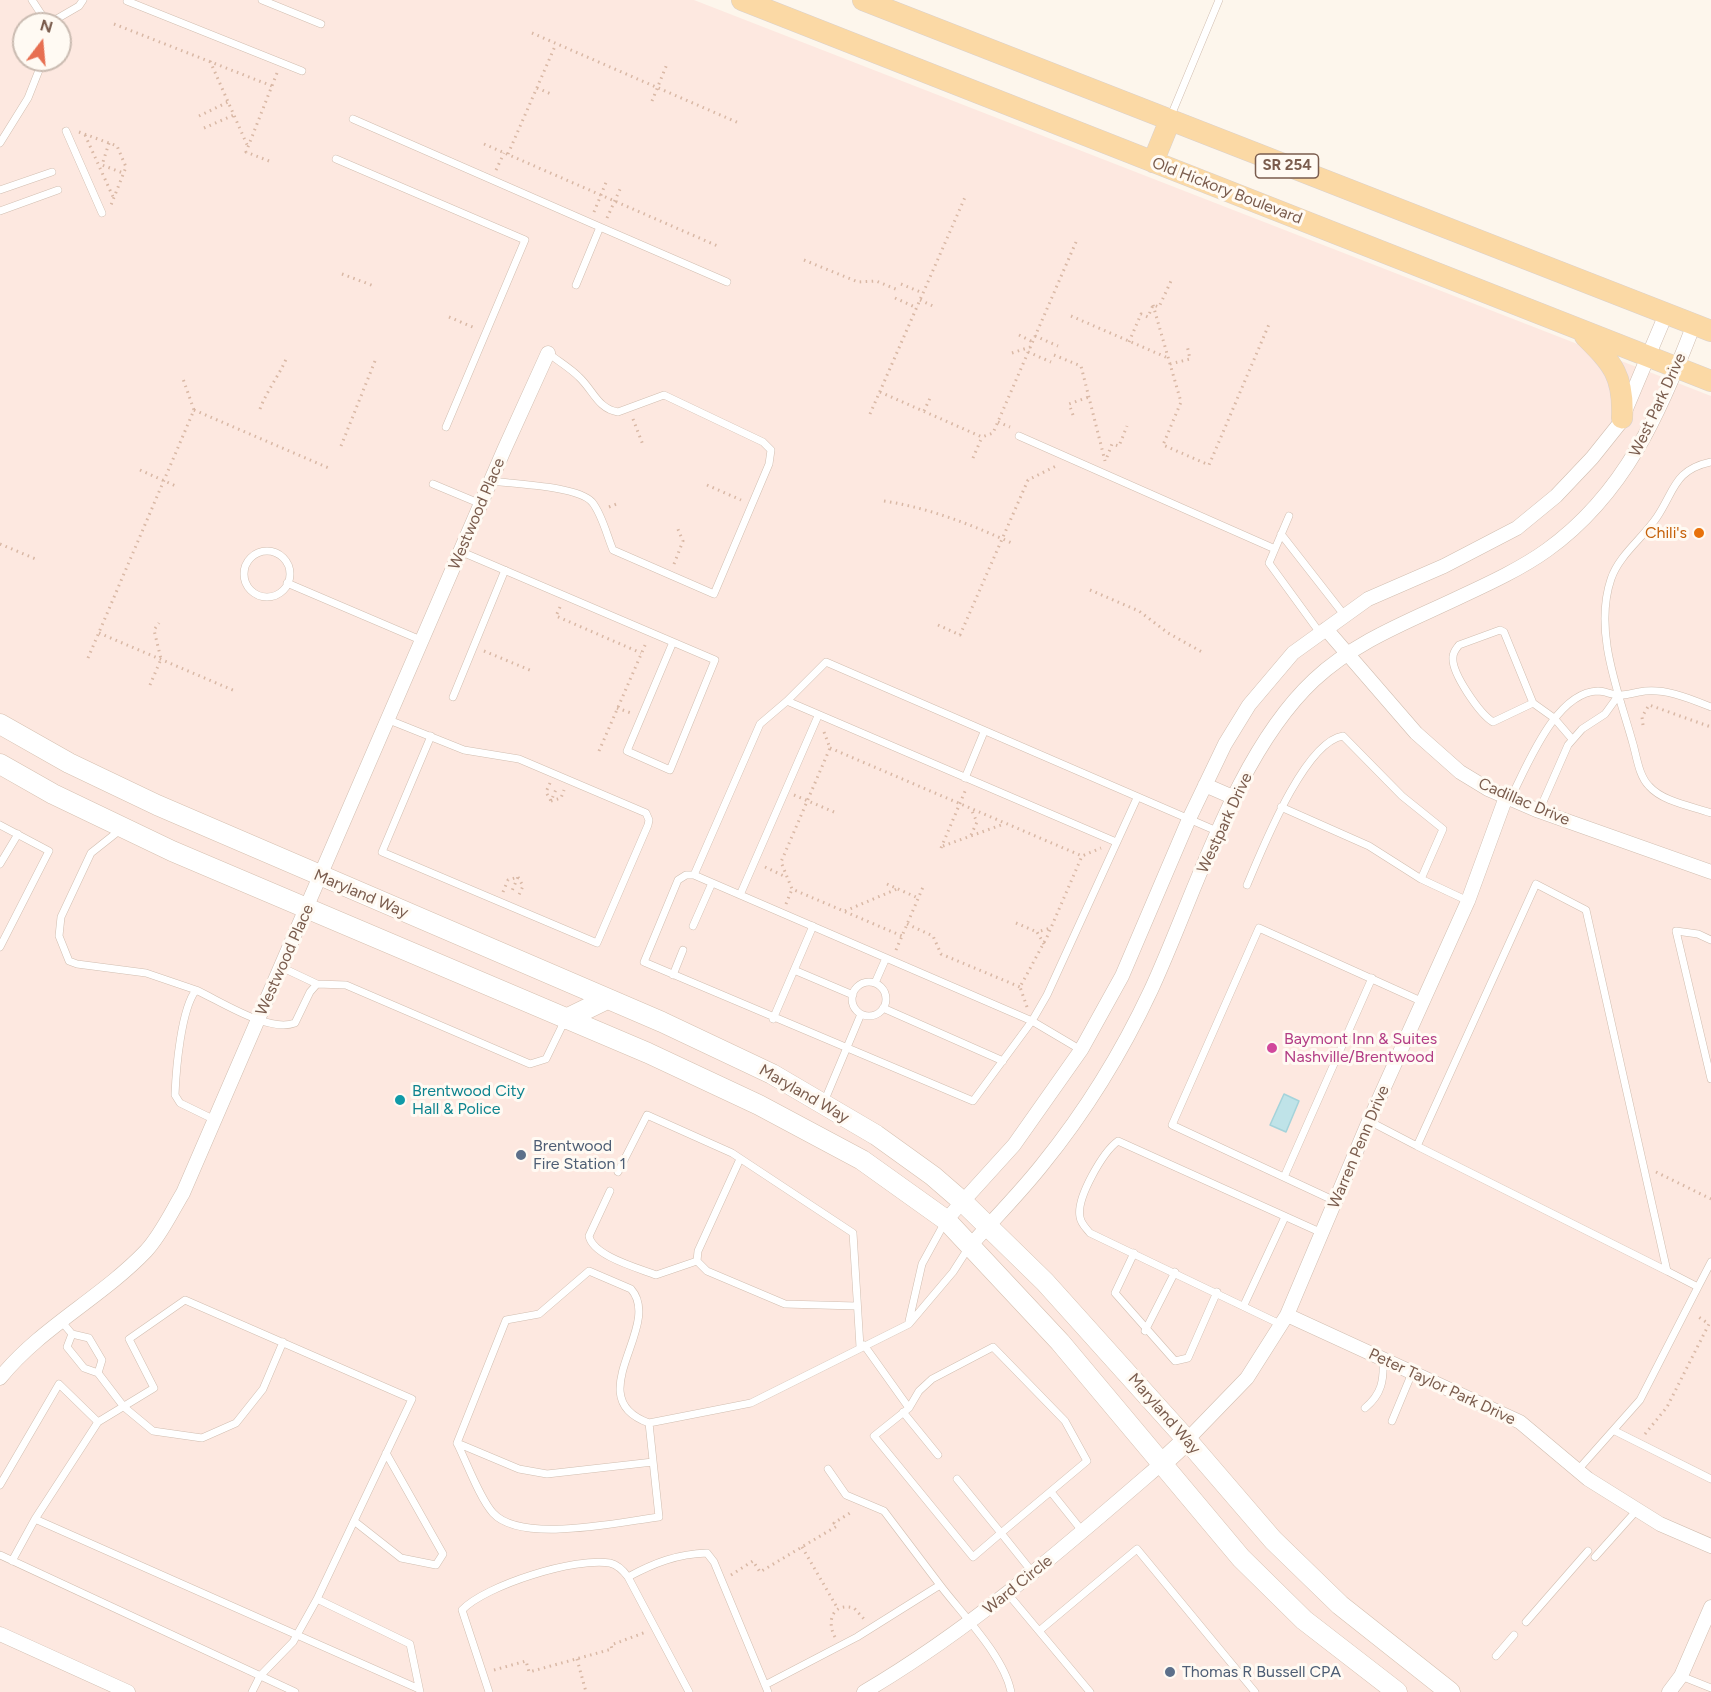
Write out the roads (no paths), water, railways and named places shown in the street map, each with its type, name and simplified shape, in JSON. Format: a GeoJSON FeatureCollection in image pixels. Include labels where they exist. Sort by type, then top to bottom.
{"type":"FeatureCollection","features":[{"type":"Feature","properties":{"kind":"main road","name":"Old Hickory Boulevard"},"geometry":{"type":"LineString","coordinates":[[742,0],[1711,381]]}},
{"type":"Feature","properties":{"kind":"main road","name":"SR 254"},"geometry":{"type":"LineString","coordinates":[[863,0],[1702,328]]}},
{"type":"Feature","properties":{"kind":"main road"},"geometry":{"type":"LineString","coordinates":[[1153,162],[1170,120]]}},
{"type":"Feature","properties":{"kind":"main road"},"geometry":{"type":"LineString","coordinates":[[1578,329],[1610,361],[1619,378],[1623,395],[1622,418]]}},
{"type":"Feature","properties":{"kind":"main road","name":"Maryland Way"},"geometry":{"type":"LineString","coordinates":[[3,732],[157,805],[607,999],[772,1074],[876,1135],[933,1176],[963,1202],[1068,1306],[1273,1540],[1340,1605],[1450,1692]]}},
{"type":"Feature","properties":{"kind":"main road","name":"Maryland Way"},"geometry":{"type":"LineString","coordinates":[[0,764],[53,794],[124,828],[648,1053],[749,1100],[862,1160],[946,1220],[1060,1342],[1241,1558],[1304,1620],[1397,1692]]}},
{"type":"Feature","properties":{"kind":"main road"},"geometry":{"type":"LineString","coordinates":[[566,1019],[607,999]]}},
{"type":"Feature","properties":{"kind":"main road"},"geometry":{"type":"LineString","coordinates":[[1161,1464],[1187,1440]]}},
{"type":"Feature","properties":{"kind":"street","name":"West Park Drive"},"geometry":{"type":"LineString","coordinates":[[1556,496],[1592,458],[1622,418],[1650,357],[1666,314]]}},
{"type":"Feature","properties":{"kind":"street","name":"West Park Drive"},"geometry":{"type":"LineString","coordinates":[[1593,511],[1635,457],[1678,368],[1702,328]]}},
{"type":"Feature","properties":{"kind":"street","name":"Westwood Place"},"geometry":{"type":"LineString","coordinates":[[0,1378],[16,1358],[147,1250],[183,1193],[548,353]]}},
{"type":"Feature","properties":{"kind":"street","name":"Westpark Drive"},"geometry":{"type":"LineString","coordinates":[[946,1220],[1014,1145],[1081,1050],[1122,976],[1205,785],[1225,744],[1249,705],[1293,653],[1368,599],[1449,563],[1517,528],[1556,496]]}},
{"type":"Feature","properties":{"kind":"street","name":"Westpark Drive"},"geometry":{"type":"LineString","coordinates":[[969,1247],[1042,1165],[1111,1068],[1151,991],[1235,798],[1272,729],[1313,681],[1345,654],[1395,626],[1463,596],[1546,550],[1593,511]]}},
{"type":"Feature","properties":{"kind":"street","name":"Cadillac Drive"},"geometry":{"type":"LineString","coordinates":[[1323,631],[1446,763],[1508,798],[1539,811],[1711,872]]}},
{"type":"Feature","properties":{"kind":"street"},"geometry":{"type":"LineString","coordinates":[[1205,785],[1235,798]]}},
{"type":"Feature","properties":{"kind":"street","name":"Warren Penn Drive"},"geometry":{"type":"LineString","coordinates":[[1187,1440],[1246,1377],[1285,1320],[1369,1121],[1468,901],[1508,798]]}},
{"type":"Feature","properties":{"kind":"street","name":"Peter Taylor Park Drive"},"geometry":{"type":"LineString","coordinates":[[1285,1320],[1383,1359],[1520,1422],[1577,1471],[1637,1510],[1660,1524],[1711,1546]]}},
{"type":"Feature","properties":{"kind":"street","name":"Ward Circle"},"geometry":{"type":"LineString","coordinates":[[864,1692],[935,1649],[1008,1594],[1161,1464]]}},
{"type":"Feature","properties":{"kind":"street"},"geometry":{"type":"LineString","coordinates":[[1669,1692],[1681,1676],[1711,1607]]}},
{"type":"Feature","properties":{"kind":"street"},"geometry":{"type":"LineString","coordinates":[[1,1638],[129,1692]]}},
{"type":"Feature","properties":{"kind":"lane"},"geometry":{"type":"LineString","coordinates":[[68,12],[79,6],[83,0]]}},
{"type":"Feature","properties":{"kind":"lane"},"geometry":{"type":"LineString","coordinates":[[262,0],[321,24]]}},
{"type":"Feature","properties":{"kind":"lane"},"geometry":{"type":"LineString","coordinates":[[1170,120],[1219,0]]}},
{"type":"Feature","properties":{"kind":"lane"},"geometry":{"type":"LineString","coordinates":[[127,1],[303,71]]}},
{"type":"Feature","properties":{"kind":"lane"},"geometry":{"type":"LineString","coordinates":[[0,143],[28,98],[38,72]]}},
{"type":"Feature","properties":{"kind":"lane"},"geometry":{"type":"LineString","coordinates":[[353,119],[727,282]]}},
{"type":"Feature","properties":{"kind":"lane"},"geometry":{"type":"LineString","coordinates":[[66,131],[102,213]]}},
{"type":"Feature","properties":{"kind":"lane"},"geometry":{"type":"LineString","coordinates":[[336,159],[525,240],[446,427]]}},
{"type":"Feature","properties":{"kind":"lane"},"geometry":{"type":"LineString","coordinates":[[0,190],[52,172]]}},
{"type":"Feature","properties":{"kind":"lane"},"geometry":{"type":"LineString","coordinates":[[0,211],[58,190]]}},
{"type":"Feature","properties":{"kind":"lane"},"geometry":{"type":"LineString","coordinates":[[576,285],[602,227]]}},
{"type":"Feature","properties":{"kind":"lane"},"geometry":{"type":"LineString","coordinates":[[491,481],[569,491],[585,496],[595,506],[614,550],[714,594],[772,457],[771,450],[764,442],[664,395],[618,412],[605,409],[580,378],[548,353]]}},
{"type":"Feature","properties":{"kind":"lane"},"geometry":{"type":"LineString","coordinates":[[1019,436],[1275,549]]}},
{"type":"Feature","properties":{"kind":"lane"},"geometry":{"type":"LineString","coordinates":[[1711,462],[1693,467],[1679,477],[1657,517],[1617,566],[1610,580],[1605,629],[1618,696],[1647,785],[1667,798],[1711,813]]}},
{"type":"Feature","properties":{"kind":"lane"},"geometry":{"type":"LineString","coordinates":[[433,484],[481,504]]}},
{"type":"Feature","properties":{"kind":"lane"},"geometry":{"type":"LineString","coordinates":[[1289,516],[1269,563],[1323,631]]}},
{"type":"Feature","properties":{"kind":"lane"},"geometry":{"type":"LineString","coordinates":[[1281,534],[1345,616]]}},
{"type":"Feature","properties":{"kind":"lane"},"geometry":{"type":"LineString","coordinates":[[261,552],[275,554],[288,567],[287,583],[274,596],[258,596],[245,580],[247,563],[261,552]]}},
{"type":"Feature","properties":{"kind":"lane"},"geometry":{"type":"LineString","coordinates":[[462,552],[505,570],[565,596],[650,632],[715,660],[670,770],[627,751],[673,642]]}},
{"type":"Feature","properties":{"kind":"lane"},"geometry":{"type":"LineString","coordinates":[[453,697],[505,570]]}},
{"type":"Feature","properties":{"kind":"lane"},"geometry":{"type":"LineString","coordinates":[[287,583],[423,641]]}},
{"type":"Feature","properties":{"kind":"lane"},"geometry":{"type":"LineString","coordinates":[[1533,703],[1493,722],[1487,718],[1480,712],[1453,663],[1455,650],[1460,645],[1500,630],[1504,632],[1533,703],[1554,718],[1572,739]]}},
{"type":"Feature","properties":{"kind":"lane"},"geometry":{"type":"LineString","coordinates":[[694,875],[760,724],[826,662],[1219,832]]}},
{"type":"Feature","properties":{"kind":"lane"},"geometry":{"type":"LineString","coordinates":[[1508,798],[1554,718],[1587,694],[1598,691],[1618,696],[1641,691],[1679,695],[1711,707]]}},
{"type":"Feature","properties":{"kind":"lane"},"geometry":{"type":"LineString","coordinates":[[1539,811],[1572,739],[1605,714],[1618,696]]}},
{"type":"Feature","properties":{"kind":"lane"},"geometry":{"type":"LineString","coordinates":[[787,701],[1116,842]]}},
{"type":"Feature","properties":{"kind":"lane"},"geometry":{"type":"LineString","coordinates":[[740,895],[818,716]]}},
{"type":"Feature","properties":{"kind":"lane"},"geometry":{"type":"LineString","coordinates":[[388,720],[431,736],[464,750],[519,759],[642,810],[648,816],[648,825],[597,943],[382,852],[431,736]]}},
{"type":"Feature","properties":{"kind":"lane"},"geometry":{"type":"LineString","coordinates":[[968,779],[984,732]]}},
{"type":"Feature","properties":{"kind":"lane"},"geometry":{"type":"LineString","coordinates":[[1247,885],[1281,807],[1301,775],[1327,744],[1336,737],[1343,736],[1402,796],[1443,829],[1421,879]]}},
{"type":"Feature","properties":{"kind":"lane"},"geometry":{"type":"LineString","coordinates":[[1081,1050],[1032,1021],[694,875],[686,875],[678,880],[644,962],[773,1019],[973,1101],[1032,1021],[1047,995],[1137,798]]}},
{"type":"Feature","properties":{"kind":"lane"},"geometry":{"type":"LineString","coordinates":[[1281,807],[1369,846],[1421,879],[1468,901]]}},
{"type":"Feature","properties":{"kind":"lane"},"geometry":{"type":"LineString","coordinates":[[0,825],[50,851],[0,946]]}},
{"type":"Feature","properties":{"kind":"lane"},"geometry":{"type":"LineString","coordinates":[[124,828],[98,845],[79,878],[59,928],[64,952],[69,961],[146,973],[196,990],[258,1020],[284,1027],[295,1023],[310,992],[318,984]]}},
{"type":"Feature","properties":{"kind":"lane"},"geometry":{"type":"LineString","coordinates":[[0,864],[18,834]]}},
{"type":"Feature","properties":{"kind":"lane"},"geometry":{"type":"LineString","coordinates":[[693,926],[712,883]]}},
{"type":"Feature","properties":{"kind":"lane"},"geometry":{"type":"LineString","coordinates":[[1418,1146],[1536,884],[1586,910],[1667,1271]]}},
{"type":"Feature","properties":{"kind":"lane"},"geometry":{"type":"LineString","coordinates":[[773,1019],[813,926]]}},
{"type":"Feature","properties":{"kind":"lane"},"geometry":{"type":"LineString","coordinates":[[1335,1201],[1172,1125],[1249,950],[1259,928],[1424,1002]]}},
{"type":"Feature","properties":{"kind":"lane"},"geometry":{"type":"LineString","coordinates":[[1711,940],[1698,934],[1676,931],[1711,1079]]}},
{"type":"Feature","properties":{"kind":"lane"},"geometry":{"type":"LineString","coordinates":[[672,975],[683,950]]}},
{"type":"Feature","properties":{"kind":"lane"},"geometry":{"type":"LineString","coordinates":[[875,983],[888,959]]}},
{"type":"Feature","properties":{"kind":"lane"},"geometry":{"type":"LineString","coordinates":[[281,967],[318,984],[346,985],[530,1064],[546,1059],[566,1019]]}},
{"type":"Feature","properties":{"kind":"lane"},"geometry":{"type":"LineString","coordinates":[[794,970],[853,995]]}},
{"type":"Feature","properties":{"kind":"lane"},"geometry":{"type":"LineString","coordinates":[[1284,1177],[1372,978]]}},
{"type":"Feature","properties":{"kind":"lane"},"geometry":{"type":"LineString","coordinates":[[862,983],[875,983],[886,995],[883,1008],[871,1016],[861,1014],[855,1008],[853,995],[862,983]]}},
{"type":"Feature","properties":{"kind":"lane"},"geometry":{"type":"LineString","coordinates":[[196,990],[186,1012],[175,1095],[180,1103],[215,1120]]}},
{"type":"Feature","properties":{"kind":"lane"},"geometry":{"type":"LineString","coordinates":[[883,1008],[1003,1061]]}},
{"type":"Feature","properties":{"kind":"lane"},"geometry":{"type":"LineString","coordinates":[[823,1104],[861,1014]]}},
{"type":"Feature","properties":{"kind":"lane"},"geometry":{"type":"LineString","coordinates":[[618,1172],[646,1114],[740,1159],[853,1233],[856,1306],[862,1346],[938,1455]]}},
{"type":"Feature","properties":{"kind":"lane"},"geometry":{"type":"LineString","coordinates":[[1369,1121],[1698,1287]]}},
{"type":"Feature","properties":{"kind":"lane"},"geometry":{"type":"LineString","coordinates":[[1285,1320],[1244,1305],[1090,1233],[1079,1216],[1080,1206],[1090,1181],[1106,1151],[1118,1141],[1322,1233]]}},
{"type":"Feature","properties":{"kind":"lane"},"geometry":{"type":"LineString","coordinates":[[697,1261],[698,1251],[740,1159]]}},
{"type":"Feature","properties":{"kind":"lane"},"geometry":{"type":"LineString","coordinates":[[610,1191],[590,1236],[596,1249],[656,1275],[697,1261]]}},
{"type":"Feature","properties":{"kind":"lane"},"geometry":{"type":"LineString","coordinates":[[1244,1305],[1285,1217]]}},
{"type":"Feature","properties":{"kind":"lane"},"geometry":{"type":"LineString","coordinates":[[909,1324],[922,1264],[946,1220]]}},
{"type":"Feature","properties":{"kind":"lane"},"geometry":{"type":"LineString","coordinates":[[649,1423],[659,1517],[537,1531],[502,1519],[491,1511],[457,1443],[506,1320],[539,1314],[589,1271],[631,1289],[636,1294],[637,1320],[621,1376],[621,1394],[632,1415],[649,1423],[750,1403],[909,1324],[953,1272],[969,1247]]}},
{"type":"Feature","properties":{"kind":"lane"},"geometry":{"type":"LineString","coordinates":[[1134,1253],[1115,1293],[1170,1359],[1185,1361],[1217,1292]]}},
{"type":"Feature","properties":{"kind":"lane"},"geometry":{"type":"LineString","coordinates":[[697,1261],[707,1271],[785,1304],[856,1306]]}},
{"type":"Feature","properties":{"kind":"lane"},"geometry":{"type":"LineString","coordinates":[[1577,1471],[1615,1431],[1649,1387],[1711,1262]]}},
{"type":"Feature","properties":{"kind":"lane"},"geometry":{"type":"LineString","coordinates":[[1145,1330],[1175,1272]]}},
{"type":"Feature","properties":{"kind":"lane"},"geometry":{"type":"LineString","coordinates":[[12,1561],[34,1519],[98,1422],[154,1388],[129,1339],[185,1300],[412,1399],[317,1599],[298,1634],[260,1676],[252,1692]]}},
{"type":"Feature","properties":{"kind":"lane"},"geometry":{"type":"LineString","coordinates":[[62,1322],[72,1334],[89,1338],[102,1360],[98,1373]]}},
{"type":"Feature","properties":{"kind":"lane"},"geometry":{"type":"LineString","coordinates":[[72,1334],[67,1347],[84,1368],[98,1373],[124,1407],[153,1431],[202,1438],[236,1423],[263,1389],[283,1342]]}},
{"type":"Feature","properties":{"kind":"lane"},"geometry":{"type":"LineString","coordinates":[[988,1348],[998,1349],[1065,1421],[1087,1461],[1051,1492],[973,1557],[874,1436],[906,1410],[919,1391],[933,1379],[988,1348]]}},
{"type":"Feature","properties":{"kind":"lane"},"geometry":{"type":"LineString","coordinates":[[1365,1408],[1374,1400],[1382,1387],[1383,1359]]}},
{"type":"Feature","properties":{"kind":"lane"},"geometry":{"type":"LineString","coordinates":[[1392,1420],[1412,1373]]}},
{"type":"Feature","properties":{"kind":"lane"},"geometry":{"type":"LineString","coordinates":[[0,1485],[59,1384],[98,1422]]}},
{"type":"Feature","properties":{"kind":"lane"},"geometry":{"type":"LineString","coordinates":[[1615,1431],[1711,1479]]}},
{"type":"Feature","properties":{"kind":"lane"},"geometry":{"type":"LineString","coordinates":[[457,1443],[519,1469],[547,1474],[653,1462]]}},
{"type":"Feature","properties":{"kind":"lane"},"geometry":{"type":"LineString","coordinates":[[354,1521],[401,1558],[436,1565],[443,1554],[430,1526],[386,1453]]}},
{"type":"Feature","properties":{"kind":"lane"},"geometry":{"type":"LineString","coordinates":[[828,1469],[846,1495],[868,1502],[884,1511],[1002,1667],[1011,1692]]}},
{"type":"Feature","properties":{"kind":"lane"},"geometry":{"type":"LineString","coordinates":[[957,1479],[1033,1573]]}},
{"type":"Feature","properties":{"kind":"lane"},"geometry":{"type":"LineString","coordinates":[[1051,1492],[1083,1532]]}},
{"type":"Feature","properties":{"kind":"lane"},"geometry":{"type":"LineString","coordinates":[[1596,1557],[1637,1510]]}},
{"type":"Feature","properties":{"kind":"lane"},"geometry":{"type":"LineString","coordinates":[[34,1519],[298,1634],[419,1691]]}},
{"type":"Feature","properties":{"kind":"lane"},"geometry":{"type":"LineString","coordinates":[[1039,1631],[1137,1549],[1255,1692]]}},
{"type":"Feature","properties":{"kind":"lane"},"geometry":{"type":"LineString","coordinates":[[1526,1622],[1588,1551]]}},
{"type":"Feature","properties":{"kind":"lane"},"geometry":{"type":"LineString","coordinates":[[628,1576],[665,1559],[707,1553],[722,1581],[766,1689],[841,1647],[940,1585]]}},
{"type":"Feature","properties":{"kind":"lane"},"geometry":{"type":"LineString","coordinates":[[0,1555],[295,1692]]}},
{"type":"Feature","properties":{"kind":"lane"},"geometry":{"type":"LineString","coordinates":[[489,1692],[462,1610],[475,1598],[536,1574],[590,1563],[612,1564],[628,1576],[689,1692]]}},
{"type":"Feature","properties":{"kind":"lane"},"geometry":{"type":"LineString","coordinates":[[1008,1594],[1089,1692]]}},
{"type":"Feature","properties":{"kind":"lane"},"geometry":{"type":"LineString","coordinates":[[317,1599],[410,1644],[419,1691]]}},
{"type":"Feature","properties":{"kind":"lane"},"geometry":{"type":"LineString","coordinates":[[1496,1656],[1514,1635]]}},
{"type":"Feature","properties":{"kind":"lane"},"geometry":{"type":"LineString","coordinates":[[1681,1676],[1711,1688]]}},
{"type":"Feature","properties":{"kind":"water"},"geometry":{"type":"Polygon","coordinates":[[[1284,1094],[1299,1101],[1286,1132],[1270,1125],[1284,1094]]]}},
{"type":"Feature","properties":{"kind":"place","name":"Chili's"},"geometry":{"type":"Point","coordinates":[1699,533]}},
{"type":"Feature","properties":{"kind":"place","name":"Baymont Inn & Suites Nashville/Brentwood"},"geometry":{"type":"Point","coordinates":[1272,1048]}},
{"type":"Feature","properties":{"kind":"place","name":"Brentwood City Hall & Police"},"geometry":{"type":"Point","coordinates":[400,1100]}},
{"type":"Feature","properties":{"kind":"place","name":"Brentwood Fire Station 1"},"geometry":{"type":"Point","coordinates":[521,1155]}},
{"type":"Feature","properties":{"kind":"place","name":"Thomas R Bussell CPA"},"geometry":{"type":"Point","coordinates":[1170,1672]}}]}
